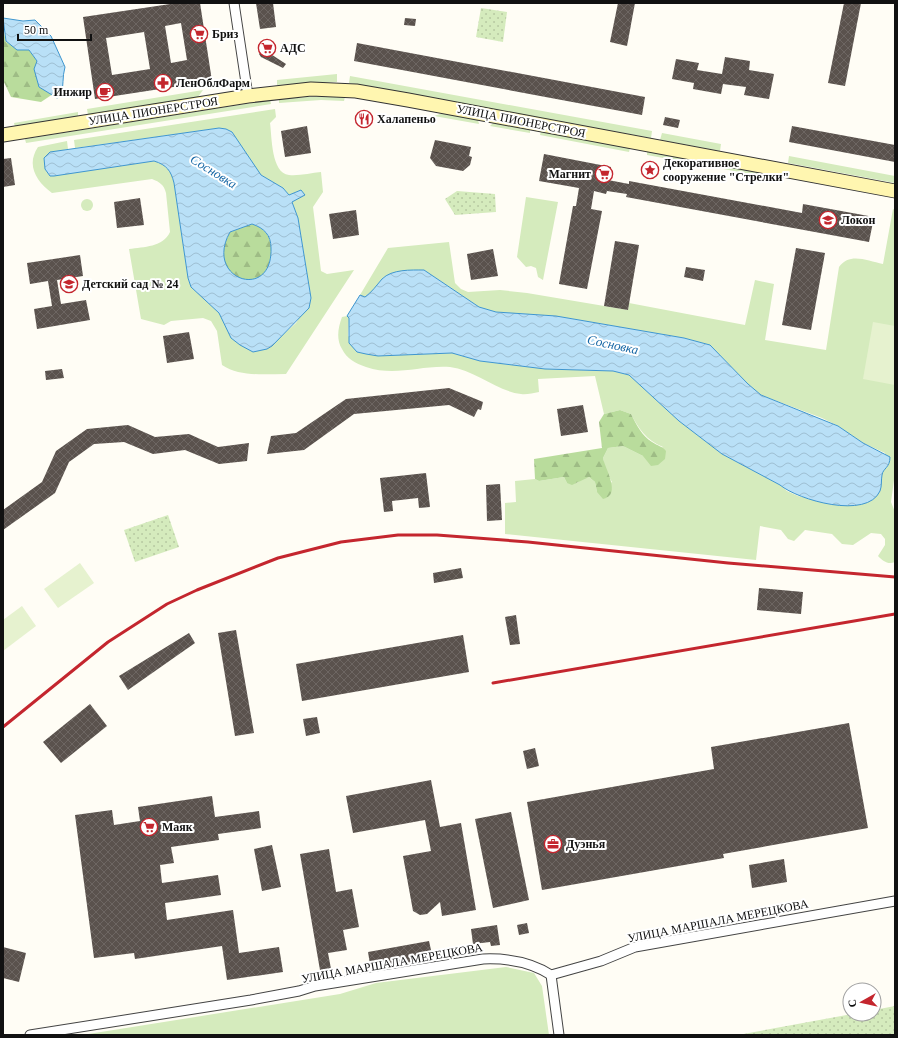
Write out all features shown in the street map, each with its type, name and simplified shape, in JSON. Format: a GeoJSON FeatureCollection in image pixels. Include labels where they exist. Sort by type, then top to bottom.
{"type":"FeatureCollection","features":[{"type":"Feature","properties":{"kind":"street"},"geometry":{"type":"LineString","coordinates":[[234,3],[248,96]]}},
{"type":"Feature","properties":{"kind":"street","name":"УЛИЦА ПИОНЕРСТРОЯ"},"geometry":{"type":"LineString","coordinates":[[3,135],[248,96],[311,89],[356,91],[895,191]]}},
{"type":"Feature","properties":{"kind":"street","name":"УЛИЦА МАРШАЛА МЕРЕЦКОВА"},"geometry":{"type":"LineString","coordinates":[[30,1035],[251,1000],[299,991],[315,986],[484,959],[508,960],[534,965],[551,975],[574,970],[635,947],[895,902]]}},
{"type":"Feature","properties":{"kind":"street"},"geometry":{"type":"LineString","coordinates":[[551,975],[559,1035]]}},
{"type":"Feature","properties":{"kind":"green space"},"geometry":{"type":"Polygon","coordinates":[[[481,8],[507,12],[503,42],[476,37],[481,8]]]}},
{"type":"Feature","properties":{"kind":"green space"},"geometry":{"type":"Polygon","coordinates":[[[3,28],[6,42],[20,50],[29,50],[37,61],[45,90],[53,94],[41,102],[11,97],[3,80],[3,28]]]}},
{"type":"Feature","properties":{"kind":"green space"},"geometry":{"type":"Polygon","coordinates":[[[337,74],[337,82],[277,85],[277,80],[337,74]]]}},
{"type":"Feature","properties":{"kind":"green space"},"geometry":{"type":"Polygon","coordinates":[[[350,76],[652,131],[651,138],[349,83],[350,76]]]}},
{"type":"Feature","properties":{"kind":"green space"},"geometry":{"type":"Polygon","coordinates":[[[203,90],[198,97],[88,115],[87,109],[203,90]]]}},
{"type":"Feature","properties":{"kind":"green space"},"geometry":{"type":"Polygon","coordinates":[[[321,96],[345,97],[344,101],[321,100],[279,103],[279,99],[321,96]]]}},
{"type":"Feature","properties":{"kind":"green space"},"geometry":{"type":"Polygon","coordinates":[[[270,100],[271,104],[26,143],[25,139],[270,100]]]}},
{"type":"Feature","properties":{"kind":"green space"},"geometry":{"type":"Polygon","coordinates":[[[275,109],[276,117],[270,123],[272,145],[279,168],[283,173],[289,175],[321,172],[323,192],[313,207],[321,271],[327,274],[354,270],[286,374],[252,374],[229,369],[222,365],[217,331],[211,321],[203,318],[171,321],[164,325],[141,319],[129,249],[147,247],[163,241],[170,232],[166,193],[161,184],[152,179],[52,193],[37,178],[34,172],[33,160],[34,154],[38,147],[67,141],[68,149],[50,153],[44,158],[45,169],[50,176],[154,161],[162,164],[170,172],[174,183],[188,278],[191,287],[219,313],[226,327],[267,349],[296,323],[311,298],[298,218],[292,202],[301,190],[289,195],[283,188],[261,175],[232,132],[226,129],[219,128],[75,148],[74,140],[275,109]]]}},
{"type":"Feature","properties":{"kind":"green space"},"geometry":{"type":"Polygon","coordinates":[[[78,112],[78,116],[15,127],[14,123],[78,112]]]}},
{"type":"Feature","properties":{"kind":"green space"},"geometry":{"type":"Polygon","coordinates":[[[443,113],[478,120],[479,124],[434,116],[443,113]]]}},
{"type":"Feature","properties":{"kind":"green space"},"geometry":{"type":"Polygon","coordinates":[[[493,123],[530,130],[530,133],[490,126],[493,123]]]}},
{"type":"Feature","properties":{"kind":"green space"},"geometry":{"type":"Polygon","coordinates":[[[541,131],[630,148],[629,152],[540,135],[541,131]]]}},
{"type":"Feature","properties":{"kind":"green space"},"geometry":{"type":"Polygon","coordinates":[[[662,133],[721,144],[720,151],[660,140],[662,133]]]}},
{"type":"Feature","properties":{"kind":"green space"},"geometry":{"type":"Polygon","coordinates":[[[647,151],[768,173],[767,177],[647,155],[647,151]]]}},
{"type":"Feature","properties":{"kind":"green space"},"geometry":{"type":"Polygon","coordinates":[[[789,156],[895,176],[895,183],[788,163],[789,156]]]}},
{"type":"Feature","properties":{"kind":"green space"},"geometry":{"type":"Polygon","coordinates":[[[457,191],[495,194],[496,212],[455,215],[445,199],[457,191]]]}},
{"type":"Feature","properties":{"kind":"green space"},"geometry":{"type":"Polygon","coordinates":[[[526,197],[558,202],[543,280],[538,277],[536,268],[531,266],[526,267],[517,257],[526,197]]]}},
{"type":"Feature","properties":{"kind":"green space"},"geometry":{"type":"Polygon","coordinates":[[[85,199],[89,199],[93,205],[89,211],[85,211],[81,207],[81,203],[85,199]]]}},
{"type":"Feature","properties":{"kind":"green space"},"geometry":{"type":"Polygon","coordinates":[[[893,209],[895,210],[895,473],[891,502],[895,512],[895,562],[892,563],[886,562],[878,556],[885,545],[885,539],[881,534],[871,533],[853,545],[842,544],[832,534],[805,530],[794,541],[788,539],[781,530],[760,526],[756,560],[505,534],[505,503],[516,502],[515,481],[535,479],[539,481],[564,477],[567,483],[577,483],[582,479],[589,477],[595,482],[597,492],[612,482],[605,470],[603,458],[608,448],[623,446],[643,456],[663,447],[652,441],[644,434],[631,414],[620,410],[604,414],[595,376],[538,379],[539,392],[521,394],[503,389],[468,372],[450,367],[388,371],[366,367],[349,358],[344,352],[339,341],[338,333],[342,317],[347,316],[349,318],[348,336],[378,356],[452,353],[480,361],[545,369],[613,371],[629,375],[679,421],[722,454],[780,485],[787,491],[798,496],[833,505],[881,481],[885,453],[863,443],[838,426],[822,418],[761,395],[748,384],[710,345],[684,338],[556,316],[496,312],[479,307],[424,270],[392,273],[383,278],[373,291],[364,297],[360,295],[388,248],[449,242],[455,283],[461,289],[468,292],[500,290],[527,293],[628,310],[629,303],[745,325],[755,280],[774,284],[765,340],[826,350],[839,267],[843,262],[854,259],[883,264],[893,209]]]}},
{"type":"Feature","properties":{"kind":"green space"},"geometry":{"type":"Polygon","coordinates":[[[252,224],[263,230],[270,240],[271,249],[269,265],[262,276],[252,280],[241,279],[232,273],[225,263],[224,249],[230,232],[252,224]]]}},
{"type":"Feature","properties":{"kind":"green space"},"geometry":{"type":"Polygon","coordinates":[[[873,322],[895,326],[895,385],[863,379],[873,322]]]}},
{"type":"Feature","properties":{"kind":"green space"},"geometry":{"type":"Polygon","coordinates":[[[620,410],[631,414],[642,433],[666,451],[665,459],[658,465],[651,466],[643,456],[623,446],[608,448],[603,458],[612,487],[609,497],[603,499],[597,492],[595,482],[589,477],[572,485],[567,483],[564,477],[539,481],[535,479],[534,459],[602,448],[599,422],[604,414],[620,410]]]}},
{"type":"Feature","properties":{"kind":"green space"},"geometry":{"type":"Polygon","coordinates":[[[168,515],[179,547],[135,562],[124,530],[168,515]]]}},
{"type":"Feature","properties":{"kind":"green space"},"geometry":{"type":"Polygon","coordinates":[[[80,563],[94,583],[58,608],[44,589],[80,563]]]}},
{"type":"Feature","properties":{"kind":"green space"},"geometry":{"type":"Polygon","coordinates":[[[22,606],[36,626],[3,651],[3,620],[22,606]]]}},
{"type":"Feature","properties":{"kind":"green space"},"geometry":{"type":"Polygon","coordinates":[[[506,967],[534,973],[542,986],[549,1035],[82,1035],[340,994],[376,983],[506,967]]]}},
{"type":"Feature","properties":{"kind":"green space"},"geometry":{"type":"Polygon","coordinates":[[[895,1006],[895,1035],[738,1035],[842,1016],[842,1022],[882,1022],[882,1008],[895,1006]]]}},
{"type":"Feature","properties":{"kind":"water"},"geometry":{"type":"Polygon","coordinates":[[[3,18],[23,21],[35,20],[51,36],[65,67],[61,96],[57,98],[39,87],[34,69],[37,61],[29,50],[17,50],[6,41],[3,18]]]}},
{"type":"Feature","properties":{"kind":"water","name":"Сосновка"},"geometry":{"type":"Polygon","coordinates":[[[219,128],[232,132],[261,175],[283,188],[289,195],[301,190],[305,195],[292,202],[298,218],[311,298],[309,308],[272,346],[267,349],[253,352],[240,345],[231,338],[219,313],[191,287],[188,278],[174,183],[168,169],[162,164],[154,161],[50,176],[45,169],[44,158],[50,152],[219,128]],[[252,224],[230,232],[224,249],[225,262],[232,272],[241,278],[252,279],[262,275],[269,265],[271,248],[270,239],[263,230],[252,224]]]}},
{"type":"Feature","properties":{"kind":"water","name":"Сосновка"},"geometry":{"type":"Polygon","coordinates":[[[424,270],[479,307],[496,312],[556,316],[684,338],[710,345],[748,384],[761,395],[838,426],[863,443],[890,457],[890,461],[883,473],[880,491],[873,500],[847,506],[816,501],[789,491],[722,454],[679,421],[629,375],[613,371],[545,369],[480,361],[452,353],[378,356],[357,352],[349,343],[349,318],[347,316],[360,295],[365,297],[382,279],[391,273],[424,270]]]}},
{"type":"Feature","properties":{"kind":"building"},"geometry":{"type":"Polygon","coordinates":[[[177,3],[200,3],[212,81],[95,99],[83,17],[177,3]],[[181,23],[165,26],[171,63],[187,60],[181,23]],[[144,32],[106,38],[112,75],[150,69],[144,32]]]}},
{"type":"Feature","properties":{"kind":"building"},"geometry":{"type":"Polygon","coordinates":[[[256,3],[273,3],[276,27],[260,29],[256,3]]]}},
{"type":"Feature","properties":{"kind":"building"},"geometry":{"type":"Polygon","coordinates":[[[618,3],[635,3],[627,46],[610,42],[618,3]]]}},
{"type":"Feature","properties":{"kind":"building"},"geometry":{"type":"Polygon","coordinates":[[[844,3],[861,3],[845,86],[828,83],[844,3]]]}},
{"type":"Feature","properties":{"kind":"building"},"geometry":{"type":"Polygon","coordinates":[[[405,18],[416,19],[415,26],[404,25],[405,18]]]}},
{"type":"Feature","properties":{"kind":"building"},"geometry":{"type":"Polygon","coordinates":[[[357,43],[645,97],[642,115],[354,61],[357,43]]]}},
{"type":"Feature","properties":{"kind":"building","name":"АДС"},"geometry":{"type":"Polygon","coordinates":[[[263,49],[286,64],[283,68],[261,57],[259,54],[263,49]]]}},
{"type":"Feature","properties":{"kind":"building"},"geometry":{"type":"Polygon","coordinates":[[[725,57],[750,61],[749,70],[774,74],[769,99],[744,95],[746,87],[723,84],[721,94],[693,89],[694,83],[672,79],[676,59],[699,63],[697,70],[722,74],[725,57]]]}},
{"type":"Feature","properties":{"kind":"building"},"geometry":{"type":"Polygon","coordinates":[[[369,115],[370,126],[361,127],[360,117],[369,115]]]}},
{"type":"Feature","properties":{"kind":"building"},"geometry":{"type":"Polygon","coordinates":[[[665,117],[680,120],[678,128],[663,125],[665,117]]]}},
{"type":"Feature","properties":{"kind":"building"},"geometry":{"type":"Polygon","coordinates":[[[307,126],[311,153],[285,157],[281,131],[307,126]]]}},
{"type":"Feature","properties":{"kind":"building"},"geometry":{"type":"Polygon","coordinates":[[[792,126],[895,145],[895,162],[789,142],[792,126]]]}},
{"type":"Feature","properties":{"kind":"building"},"geometry":{"type":"Polygon","coordinates":[[[435,140],[471,147],[469,156],[472,157],[470,165],[463,171],[436,166],[430,158],[435,140]]]}},
{"type":"Feature","properties":{"kind":"building"},"geometry":{"type":"Polygon","coordinates":[[[544,154],[611,167],[608,180],[629,184],[629,181],[802,213],[803,204],[874,217],[869,242],[626,197],[627,194],[607,191],[606,194],[594,191],[591,209],[602,211],[587,289],[559,284],[573,206],[576,206],[579,188],[539,181],[544,154]]]}},
{"type":"Feature","properties":{"kind":"building"},"geometry":{"type":"Polygon","coordinates":[[[11,158],[15,185],[3,187],[3,159],[11,158]]]}},
{"type":"Feature","properties":{"kind":"building"},"geometry":{"type":"Polygon","coordinates":[[[140,198],[144,225],[117,228],[114,202],[140,198]]]}},
{"type":"Feature","properties":{"kind":"building"},"geometry":{"type":"Polygon","coordinates":[[[356,210],[359,235],[333,239],[329,214],[356,210]]]}},
{"type":"Feature","properties":{"kind":"building"},"geometry":{"type":"Polygon","coordinates":[[[615,241],[639,245],[628,310],[604,306],[615,241]]]}},
{"type":"Feature","properties":{"kind":"building"},"geometry":{"type":"Polygon","coordinates":[[[796,248],[825,253],[811,330],[782,325],[796,248]]]}},
{"type":"Feature","properties":{"kind":"building"},"geometry":{"type":"Polygon","coordinates":[[[493,249],[498,276],[471,280],[467,254],[493,249]]]}},
{"type":"Feature","properties":{"kind":"building"},"geometry":{"type":"Polygon","coordinates":[[[80,255],[83,276],[57,280],[61,304],[86,300],[90,320],[37,329],[34,309],[52,306],[48,281],[30,284],[27,263],[80,255]]]}},
{"type":"Feature","properties":{"kind":"building"},"geometry":{"type":"Polygon","coordinates":[[[686,267],[705,270],[703,281],[684,277],[686,267]]]}},
{"type":"Feature","properties":{"kind":"building"},"geometry":{"type":"Polygon","coordinates":[[[189,332],[194,359],[167,363],[163,336],[189,332]]]}},
{"type":"Feature","properties":{"kind":"building"},"geometry":{"type":"Polygon","coordinates":[[[62,369],[64,378],[46,380],[45,371],[62,369]]]}},
{"type":"Feature","properties":{"kind":"building"},"geometry":{"type":"Polygon","coordinates":[[[449,388],[483,402],[481,410],[478,409],[474,417],[449,405],[354,414],[304,450],[267,454],[271,436],[296,433],[346,399],[449,388]]]}},
{"type":"Feature","properties":{"kind":"building"},"geometry":{"type":"Polygon","coordinates":[[[583,405],[588,432],[561,436],[557,409],[583,405]]]}},
{"type":"Feature","properties":{"kind":"building"},"geometry":{"type":"Polygon","coordinates":[[[128,425],[155,437],[189,434],[218,447],[249,443],[247,461],[219,464],[185,450],[153,454],[124,442],[94,444],[69,462],[55,493],[3,530],[3,510],[42,482],[56,451],[87,429],[128,425]]]}},
{"type":"Feature","properties":{"kind":"building"},"geometry":{"type":"Polygon","coordinates":[[[426,473],[430,507],[419,508],[418,498],[392,501],[393,511],[384,512],[380,478],[426,473]]]}},
{"type":"Feature","properties":{"kind":"building"},"geometry":{"type":"Polygon","coordinates":[[[500,484],[502,520],[487,521],[486,485],[500,484]]]}},
{"type":"Feature","properties":{"kind":"building"},"geometry":{"type":"Polygon","coordinates":[[[461,568],[463,578],[434,583],[433,573],[461,568]]]}},
{"type":"Feature","properties":{"kind":"building"},"geometry":{"type":"Polygon","coordinates":[[[759,588],[803,592],[801,614],[757,610],[759,588]]]}},
{"type":"Feature","properties":{"kind":"building"},"geometry":{"type":"Polygon","coordinates":[[[516,615],[520,644],[510,645],[505,617],[516,615]]]}},
{"type":"Feature","properties":{"kind":"building"},"geometry":{"type":"Polygon","coordinates":[[[236,630],[254,733],[235,736],[218,633],[236,630]]]}},
{"type":"Feature","properties":{"kind":"building"},"geometry":{"type":"Polygon","coordinates":[[[189,633],[195,643],[128,690],[119,676],[189,633]]]}},
{"type":"Feature","properties":{"kind":"building"},"geometry":{"type":"Polygon","coordinates":[[[463,635],[469,672],[302,701],[296,664],[463,635]]]}},
{"type":"Feature","properties":{"kind":"building"},"geometry":{"type":"Polygon","coordinates":[[[90,704],[107,726],[61,763],[43,742],[90,704]]]}},
{"type":"Feature","properties":{"kind":"building"},"geometry":{"type":"Polygon","coordinates":[[[317,717],[320,733],[306,736],[303,719],[317,717]]]}},
{"type":"Feature","properties":{"kind":"building"},"geometry":{"type":"Polygon","coordinates":[[[849,723],[868,828],[723,854],[724,858],[542,890],[527,802],[714,769],[711,747],[849,723]]]}},
{"type":"Feature","properties":{"kind":"building"},"geometry":{"type":"Polygon","coordinates":[[[535,748],[539,766],[527,769],[523,751],[535,748]]]}},
{"type":"Feature","properties":{"kind":"building"},"geometry":{"type":"Polygon","coordinates":[[[431,780],[440,827],[461,823],[476,910],[442,916],[440,902],[427,914],[420,915],[413,911],[403,856],[431,851],[425,820],[353,833],[346,796],[431,780]]]}},
{"type":"Feature","properties":{"kind":"building"},"geometry":{"type":"Polygon","coordinates":[[[212,796],[215,817],[259,811],[261,828],[218,834],[219,840],[171,847],[174,863],[160,865],[162,883],[218,875],[221,895],[165,903],[167,920],[233,910],[239,953],[279,947],[283,972],[227,980],[222,946],[135,959],[134,953],[94,958],[75,815],[112,810],[114,825],[140,821],[138,807],[212,796]]]}},
{"type":"Feature","properties":{"kind":"building"},"geometry":{"type":"Polygon","coordinates":[[[511,812],[529,900],[493,908],[475,819],[511,812]]]}},
{"type":"Feature","properties":{"kind":"building"},"geometry":{"type":"Polygon","coordinates":[[[272,845],[281,887],[262,891],[254,849],[272,845]]]}},
{"type":"Feature","properties":{"kind":"building"},"geometry":{"type":"Polygon","coordinates":[[[329,849],[336,892],[352,889],[359,927],[343,930],[347,950],[328,953],[332,974],[321,976],[300,854],[329,849]]]}},
{"type":"Feature","properties":{"kind":"building"},"geometry":{"type":"Polygon","coordinates":[[[784,859],[787,882],[752,888],[749,865],[784,859]]]}},
{"type":"Feature","properties":{"kind":"building"},"geometry":{"type":"Polygon","coordinates":[[[527,923],[529,933],[519,935],[517,925],[527,923]]]}},
{"type":"Feature","properties":{"kind":"building"},"geometry":{"type":"Polygon","coordinates":[[[497,925],[500,945],[491,946],[490,942],[473,944],[471,929],[497,925]]]}},
{"type":"Feature","properties":{"kind":"building"},"geometry":{"type":"Polygon","coordinates":[[[429,941],[433,959],[371,970],[368,952],[429,941]]]}},
{"type":"Feature","properties":{"kind":"building"},"geometry":{"type":"Polygon","coordinates":[[[3,947],[26,953],[19,982],[3,978],[3,947]]]}},
{"type":"Feature","properties":{"kind":"railway"},"geometry":{"type":"LineString","coordinates":[[3,727],[108,642],[167,604],[197,590],[278,558],[341,542],[398,535],[437,535],[528,542],[728,563],[895,577]]}},
{"type":"Feature","properties":{"kind":"railway"},"geometry":{"type":"LineString","coordinates":[[493,683],[895,614]]}},
{"type":"Feature","properties":{"kind":"place","name":"Бриз"},"geometry":{"type":"Point","coordinates":[199,34]}},
{"type":"Feature","properties":{"kind":"place","name":"АДС"},"geometry":{"type":"Point","coordinates":[267,48]}},
{"type":"Feature","properties":{"kind":"place","name":"ЛенОблФарм"},"geometry":{"type":"Point","coordinates":[163,83]}},
{"type":"Feature","properties":{"kind":"place","name":"Инжир"},"geometry":{"type":"Point","coordinates":[105,92]}},
{"type":"Feature","properties":{"kind":"place","name":"Халапеньо"},"geometry":{"type":"Point","coordinates":[364,119]}},
{"type":"Feature","properties":{"kind":"place","name":"Декоративное сооружение \"Стрелки\""},"geometry":{"type":"Point","coordinates":[650,170]}},
{"type":"Feature","properties":{"kind":"place","name":"Магнит"},"geometry":{"type":"Point","coordinates":[604,174]}},
{"type":"Feature","properties":{"kind":"place","name":"Локон"},"geometry":{"type":"Point","coordinates":[828,220]}},
{"type":"Feature","properties":{"kind":"place","name":"Детский сад № 24"},"geometry":{"type":"Point","coordinates":[69,284]}},
{"type":"Feature","properties":{"kind":"place","name":"Маяк"},"geometry":{"type":"Point","coordinates":[149,827]}},
{"type":"Feature","properties":{"kind":"place","name":"Дуэнья"},"geometry":{"type":"Point","coordinates":[553,844]}}]}
